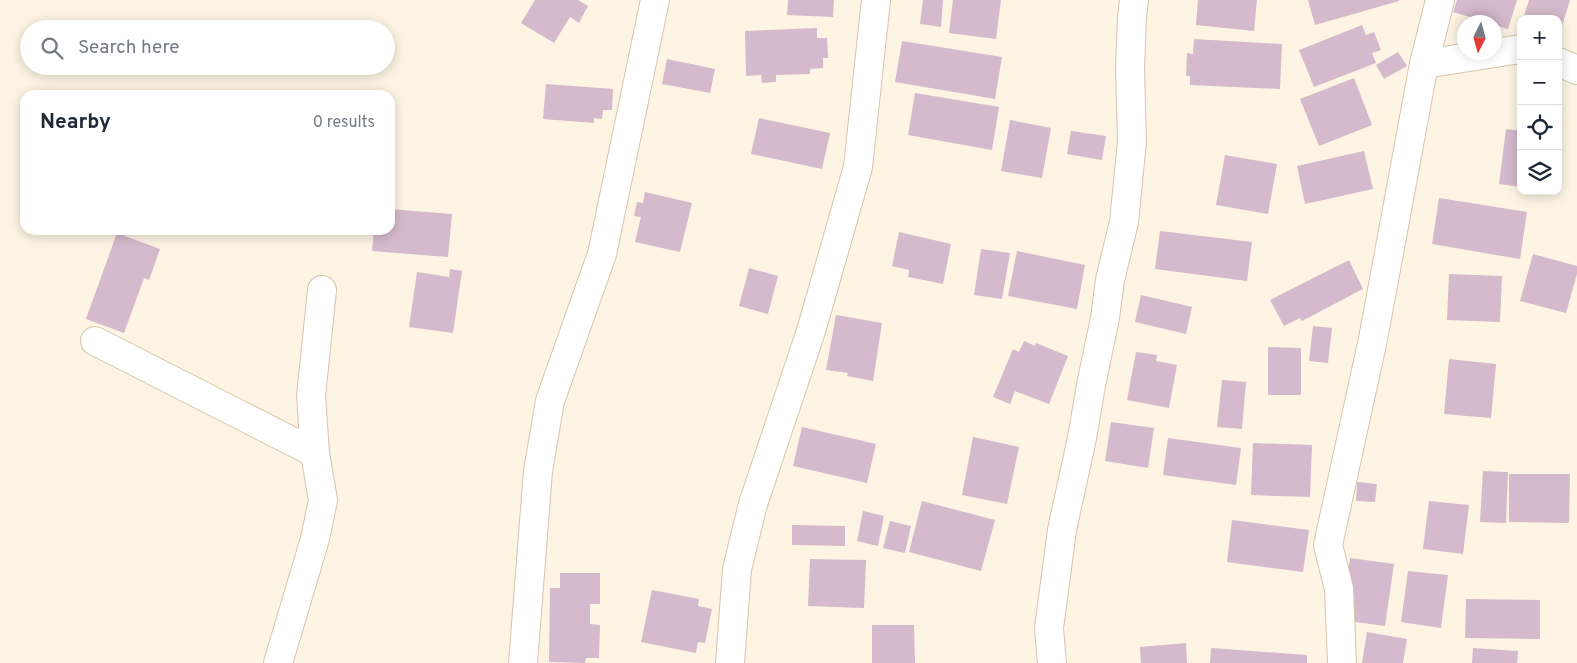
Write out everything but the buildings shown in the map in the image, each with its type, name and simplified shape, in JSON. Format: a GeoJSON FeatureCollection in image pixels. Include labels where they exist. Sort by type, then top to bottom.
{"type":"FeatureCollection","features":[{"type":"Feature","properties":{"kind":"street"},"geometry":{"type":"LineString","coordinates":[[523,663],[538,471],[550,401],[602,254],[655,0]]}},
{"type":"Feature","properties":{"kind":"street"},"geometry":{"type":"LineString","coordinates":[[730,663],[737,569],[753,504],[812,331],[858,167],[876,0]]}},
{"type":"Feature","properties":{"kind":"street"},"geometry":{"type":"LineString","coordinates":[[1052,663],[1049,628],[1062,530],[1082,438],[1090,386],[1105,318],[1110,280],[1124,222],[1132,141],[1130,70],[1134,0]]}},
{"type":"Feature","properties":{"kind":"street"},"geometry":{"type":"LineString","coordinates":[[1342,663],[1338,589],[1328,545],[1373,339],[1424,64],[1440,0]]}},
{"type":"Feature","properties":{"kind":"street"},"geometry":{"type":"LineString","coordinates":[[1424,64],[1517,50]]}},
{"type":"Feature","properties":{"kind":"street"},"geometry":{"type":"LineString","coordinates":[[1562,64],[1577,70]]}},
{"type":"Feature","properties":{"kind":"street"},"geometry":{"type":"LineString","coordinates":[[278,663],[324,500],[315,453],[311,396],[322,290]]}},
{"type":"Feature","properties":{"kind":"street"},"geometry":{"type":"LineString","coordinates":[[94,341],[315,453]]}}]}
